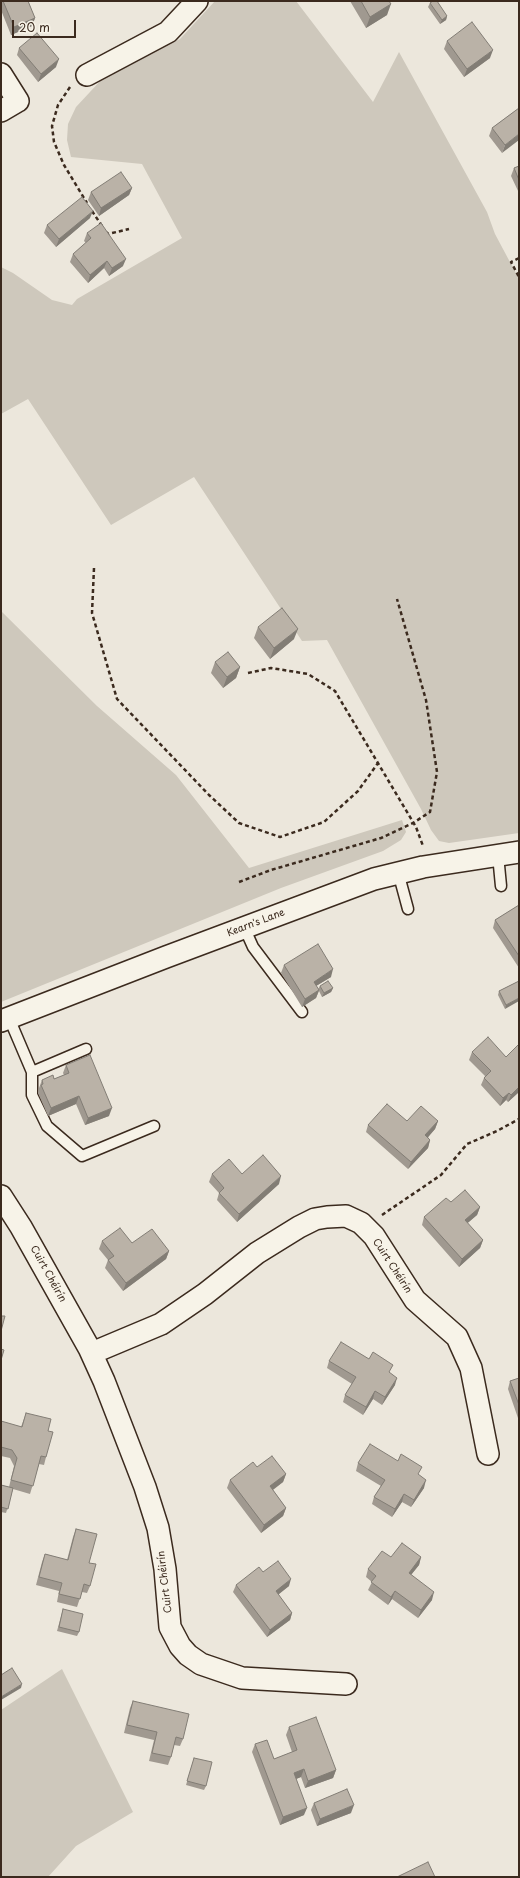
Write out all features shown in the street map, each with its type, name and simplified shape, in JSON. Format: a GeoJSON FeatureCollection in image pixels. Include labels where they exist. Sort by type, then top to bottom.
{"type":"FeatureCollection","features":[{"type":"Feature","properties":{"kind":"street"},"geometry":{"type":"LineString","coordinates":[[87,76],[168,32],[197,1]]}},
{"type":"Feature","properties":{"kind":"street"},"geometry":{"type":"LineString","coordinates":[[1,74],[18,101],[1,111]]}},
{"type":"Feature","properties":{"kind":"street","name":"Kearn's Lane"},"geometry":{"type":"LineString","coordinates":[[5,1020],[348,888],[398,872],[519,852]]}},
{"type":"Feature","properties":{"kind":"street","name":"Cuirt Chéirín"},"geometry":{"type":"LineString","coordinates":[[1,1196],[21,1227],[92,1353],[145,1487],[158,1528],[165,1569],[170,1627],[180,1646],[188,1655],[201,1664],[242,1678],[346,1684]]}},
{"type":"Feature","properties":{"kind":"street","name":"Cuirt Chéirín"},"geometry":{"type":"LineString","coordinates":[[92,1353],[162,1324],[205,1294],[279,1238],[315,1220],[327,1216],[346,1216],[354,1218],[366,1228],[387,1255],[415,1300],[453,1333],[464,1350],[471,1368],[488,1454]]}},
{"type":"Feature","properties":{"kind":"lane"},"geometry":{"type":"LineString","coordinates":[[498,855],[501,886]]}},
{"type":"Feature","properties":{"kind":"lane"},"geometry":{"type":"LineString","coordinates":[[398,872],[408,908]]}},
{"type":"Feature","properties":{"kind":"lane"},"geometry":{"type":"LineString","coordinates":[[244,927],[253,947],[302,1012]]}},
{"type":"Feature","properties":{"kind":"lane"},"geometry":{"type":"LineString","coordinates":[[5,1020],[32,1072],[32,1095],[47,1126],[82,1156],[154,1126]]}},
{"type":"Feature","properties":{"kind":"lane"},"geometry":{"type":"LineString","coordinates":[[32,1072],[86,1049]]}},
{"type":"Feature","properties":{"kind":"path"},"geometry":{"type":"LineString","coordinates":[[87,76],[70,87],[58,105],[52,126],[54,142],[80,193],[108,234],[128,230]]}},
{"type":"Feature","properties":{"kind":"path"},"geometry":{"type":"LineString","coordinates":[[519,258],[511,262],[519,277]]}},
{"type":"Feature","properties":{"kind":"path"},"geometry":{"type":"LineString","coordinates":[[94,568],[92,613],[117,699],[209,795],[239,823],[280,837],[324,822],[358,791],[378,763]]}},
{"type":"Feature","properties":{"kind":"path"},"geometry":{"type":"LineString","coordinates":[[239,882],[271,870],[380,838],[413,823],[430,812],[437,772],[426,700],[397,599]]}},
{"type":"Feature","properties":{"kind":"path"},"geometry":{"type":"LineString","coordinates":[[248,673],[271,668],[308,674],[335,691],[413,823],[430,866]]}},
{"type":"Feature","properties":{"kind":"path"},"geometry":{"type":"LineString","coordinates":[[366,1228],[379,1217],[441,1175],[467,1144],[497,1132],[519,1119]]}},
{"type":"Feature","properties":{"kind":"shaded area"},"geometry":{"type":"Polygon","coordinates":[[[215,1],[296,1],[373,102],[399,52],[487,212],[495,234],[519,279],[519,833],[449,843],[439,841],[431,830],[421,809],[327,640],[302,641],[194,477],[111,525],[28,399],[1,414],[1,267],[13,273],[52,300],[72,305],[77,299],[182,238],[142,164],[71,157],[67,140],[68,124],[76,107],[103,78],[129,63],[180,39],[215,1]]]}},
{"type":"Feature","properties":{"kind":"shaded area"},"geometry":{"type":"Polygon","coordinates":[[[1,611],[97,706],[176,775],[249,868],[402,820],[406,832],[401,840],[383,851],[281,888],[1,1002],[1,611]]]}},
{"type":"Feature","properties":{"kind":"shaded area"},"geometry":{"type":"Polygon","coordinates":[[[62,1669],[133,1812],[76,1846],[48,1877],[1,1877],[1,1710],[62,1669]]]}},
{"type":"Feature","properties":{"kind":"building"},"geometry":{"type":"Polygon","coordinates":[[[3,1],[28,1],[35,18],[14,27],[3,1]]]}},
{"type":"Feature","properties":{"kind":"building"},"geometry":{"type":"Polygon","coordinates":[[[361,1],[389,1],[391,4],[370,17],[361,1]]]}},
{"type":"Feature","properties":{"kind":"building"},"geometry":{"type":"Polygon","coordinates":[[[437,1],[447,16],[442,20],[430,3],[437,1]]]}},
{"type":"Feature","properties":{"kind":"building"},"geometry":{"type":"Polygon","coordinates":[[[472,22],[493,50],[467,69],[447,41],[472,22]]]}},
{"type":"Feature","properties":{"kind":"building"},"geometry":{"type":"Polygon","coordinates":[[[37,33],[59,59],[41,74],[19,48],[37,33]]]}},
{"type":"Feature","properties":{"kind":"building"},"geometry":{"type":"Polygon","coordinates":[[[519,108],[519,134],[505,145],[492,128],[519,108]]]}},
{"type":"Feature","properties":{"kind":"building"},"geometry":{"type":"Polygon","coordinates":[[[519,166],[519,180],[514,168],[519,166]]]}},
{"type":"Feature","properties":{"kind":"building"},"geometry":{"type":"Polygon","coordinates":[[[121,172],[132,188],[101,208],[91,192],[121,172]]]}},
{"type":"Feature","properties":{"kind":"building"},"geometry":{"type":"Polygon","coordinates":[[[82,197],[93,211],[59,239],[47,225],[82,197]]]}},
{"type":"Feature","properties":{"kind":"building"},"geometry":{"type":"Polygon","coordinates":[[[101,223],[126,259],[112,268],[107,261],[90,275],[73,254],[91,238],[87,233],[101,223]]]}},
{"type":"Feature","properties":{"kind":"building"},"geometry":{"type":"Polygon","coordinates":[[[282,608],[298,629],[274,648],[258,627],[282,608]]]}},
{"type":"Feature","properties":{"kind":"building"},"geometry":{"type":"Polygon","coordinates":[[[228,652],[240,667],[227,677],[215,662],[228,652]]]}},
{"type":"Feature","properties":{"kind":"building"},"geometry":{"type":"Polygon","coordinates":[[[519,905],[519,956],[495,920],[519,905]]]}},
{"type":"Feature","properties":{"kind":"building"},"geometry":{"type":"Polygon","coordinates":[[[318,944],[333,969],[314,982],[319,990],[305,999],[284,965],[318,944]]]}},
{"type":"Feature","properties":{"kind":"building"},"geometry":{"type":"Polygon","coordinates":[[[328,981],[333,988],[324,993],[320,986],[328,981]]]}},
{"type":"Feature","properties":{"kind":"building"},"geometry":{"type":"Polygon","coordinates":[[[519,981],[519,998],[506,1005],[499,991],[519,981]]]}},
{"type":"Feature","properties":{"kind":"building"},"geometry":{"type":"Polygon","coordinates":[[[488,1037],[506,1057],[519,1044],[519,1087],[511,1095],[509,1093],[503,1098],[484,1078],[491,1071],[472,1052],[488,1037]]]}},
{"type":"Feature","properties":{"kind":"building"},"geometry":{"type":"Polygon","coordinates":[[[90,1055],[112,1108],[88,1118],[79,1096],[51,1108],[41,1085],[43,1084],[42,1080],[53,1075],[54,1079],[69,1073],[66,1065],[90,1055]]]}},
{"type":"Feature","properties":{"kind":"building"},"geometry":{"type":"Polygon","coordinates":[[[387,1104],[407,1121],[421,1106],[438,1121],[425,1135],[430,1140],[411,1162],[368,1125],[387,1104]]]}},
{"type":"Feature","properties":{"kind":"building"},"geometry":{"type":"Polygon","coordinates":[[[263,1155],[281,1176],[239,1214],[219,1193],[224,1188],[212,1174],[229,1159],[242,1174],[263,1155]]]}},
{"type":"Feature","properties":{"kind":"building"},"geometry":{"type":"Polygon","coordinates":[[[465,1190],[480,1207],[465,1220],[483,1240],[462,1259],[424,1217],[446,1198],[451,1202],[465,1190]]]}},
{"type":"Feature","properties":{"kind":"building"},"geometry":{"type":"Polygon","coordinates":[[[120,1228],[132,1243],[152,1229],[169,1251],[126,1283],[108,1260],[114,1256],[102,1241],[120,1228]]]}},
{"type":"Feature","properties":{"kind":"building"},"geometry":{"type":"Polygon","coordinates":[[[1,1316],[5,1316],[1,1331],[1,1316]]]}},
{"type":"Feature","properties":{"kind":"building"},"geometry":{"type":"Polygon","coordinates":[[[341,1342],[369,1359],[373,1352],[393,1365],[389,1372],[397,1378],[385,1397],[375,1391],[366,1407],[345,1395],[356,1377],[329,1361],[341,1342]]]}},
{"type":"Feature","properties":{"kind":"building"},"geometry":{"type":"Polygon","coordinates":[[[1,1349],[4,1350],[1,1360],[1,1349]]]}},
{"type":"Feature","properties":{"kind":"building"},"geometry":{"type":"Polygon","coordinates":[[[519,1378],[519,1405],[510,1381],[519,1378]]]}},
{"type":"Feature","properties":{"kind":"building"},"geometry":{"type":"Polygon","coordinates":[[[26,1413],[51,1419],[48,1431],[53,1432],[46,1457],[41,1456],[33,1486],[11,1480],[17,1458],[12,1450],[1,1447],[1,1421],[22,1427],[26,1413]]]}},
{"type":"Feature","properties":{"kind":"building"},"geometry":{"type":"Polygon","coordinates":[[[370,1444],[398,1461],[401,1454],[422,1467],[418,1474],[426,1480],[414,1500],[404,1494],[395,1509],[374,1497],[385,1480],[358,1463],[370,1444]]]}},
{"type":"Feature","properties":{"kind":"building"},"geometry":{"type":"Polygon","coordinates":[[[272,1456],[286,1474],[270,1486],[286,1508],[264,1525],[230,1480],[253,1462],[257,1467],[272,1456]]]}},
{"type":"Feature","properties":{"kind":"building"},"geometry":{"type":"Polygon","coordinates":[[[1,1485],[13,1488],[8,1509],[1,1507],[1,1485]]]}},
{"type":"Feature","properties":{"kind":"building"},"geometry":{"type":"Polygon","coordinates":[[[76,1529],[97,1534],[89,1563],[96,1564],[90,1586],[84,1584],[80,1599],[59,1594],[62,1583],[39,1577],[45,1554],[68,1560],[76,1529]]]}},
{"type":"Feature","properties":{"kind":"building"},"geometry":{"type":"Polygon","coordinates":[[[402,1543],[421,1557],[409,1573],[434,1592],[421,1610],[395,1591],[391,1597],[371,1582],[376,1576],[368,1569],[382,1551],[391,1557],[402,1543]]]}},
{"type":"Feature","properties":{"kind":"building"},"geometry":{"type":"Polygon","coordinates":[[[278,1561],[291,1579],[276,1591],[292,1613],[270,1630],[236,1585],[259,1567],[263,1572],[278,1561]]]}},
{"type":"Feature","properties":{"kind":"building"},"geometry":{"type":"Polygon","coordinates":[[[63,1609],[83,1614],[79,1632],[59,1627],[63,1609]]]}},
{"type":"Feature","properties":{"kind":"building"},"geometry":{"type":"Polygon","coordinates":[[[12,1668],[22,1684],[1,1697],[1,1675],[12,1668]]]}},
{"type":"Feature","properties":{"kind":"building"},"geometry":{"type":"Polygon","coordinates":[[[133,1701],[189,1714],[183,1739],[176,1737],[171,1757],[152,1753],[157,1732],[127,1725],[133,1701]]]}},
{"type":"Feature","properties":{"kind":"building"},"geometry":{"type":"Polygon","coordinates":[[[316,1717],[336,1770],[308,1781],[304,1769],[294,1773],[307,1808],[283,1817],[255,1744],[267,1740],[274,1759],[297,1750],[289,1727],[316,1717]]]}},
{"type":"Feature","properties":{"kind":"building"},"geometry":{"type":"Polygon","coordinates":[[[194,1758],[212,1762],[206,1786],[187,1781],[194,1758]]]}},
{"type":"Feature","properties":{"kind":"building"},"geometry":{"type":"Polygon","coordinates":[[[347,1789],[354,1805],[320,1819],[314,1803],[347,1789]]]}},
{"type":"Feature","properties":{"kind":"building"},"geometry":{"type":"Polygon","coordinates":[[[428,1862],[435,1877],[397,1877],[428,1862]]]}}]}
